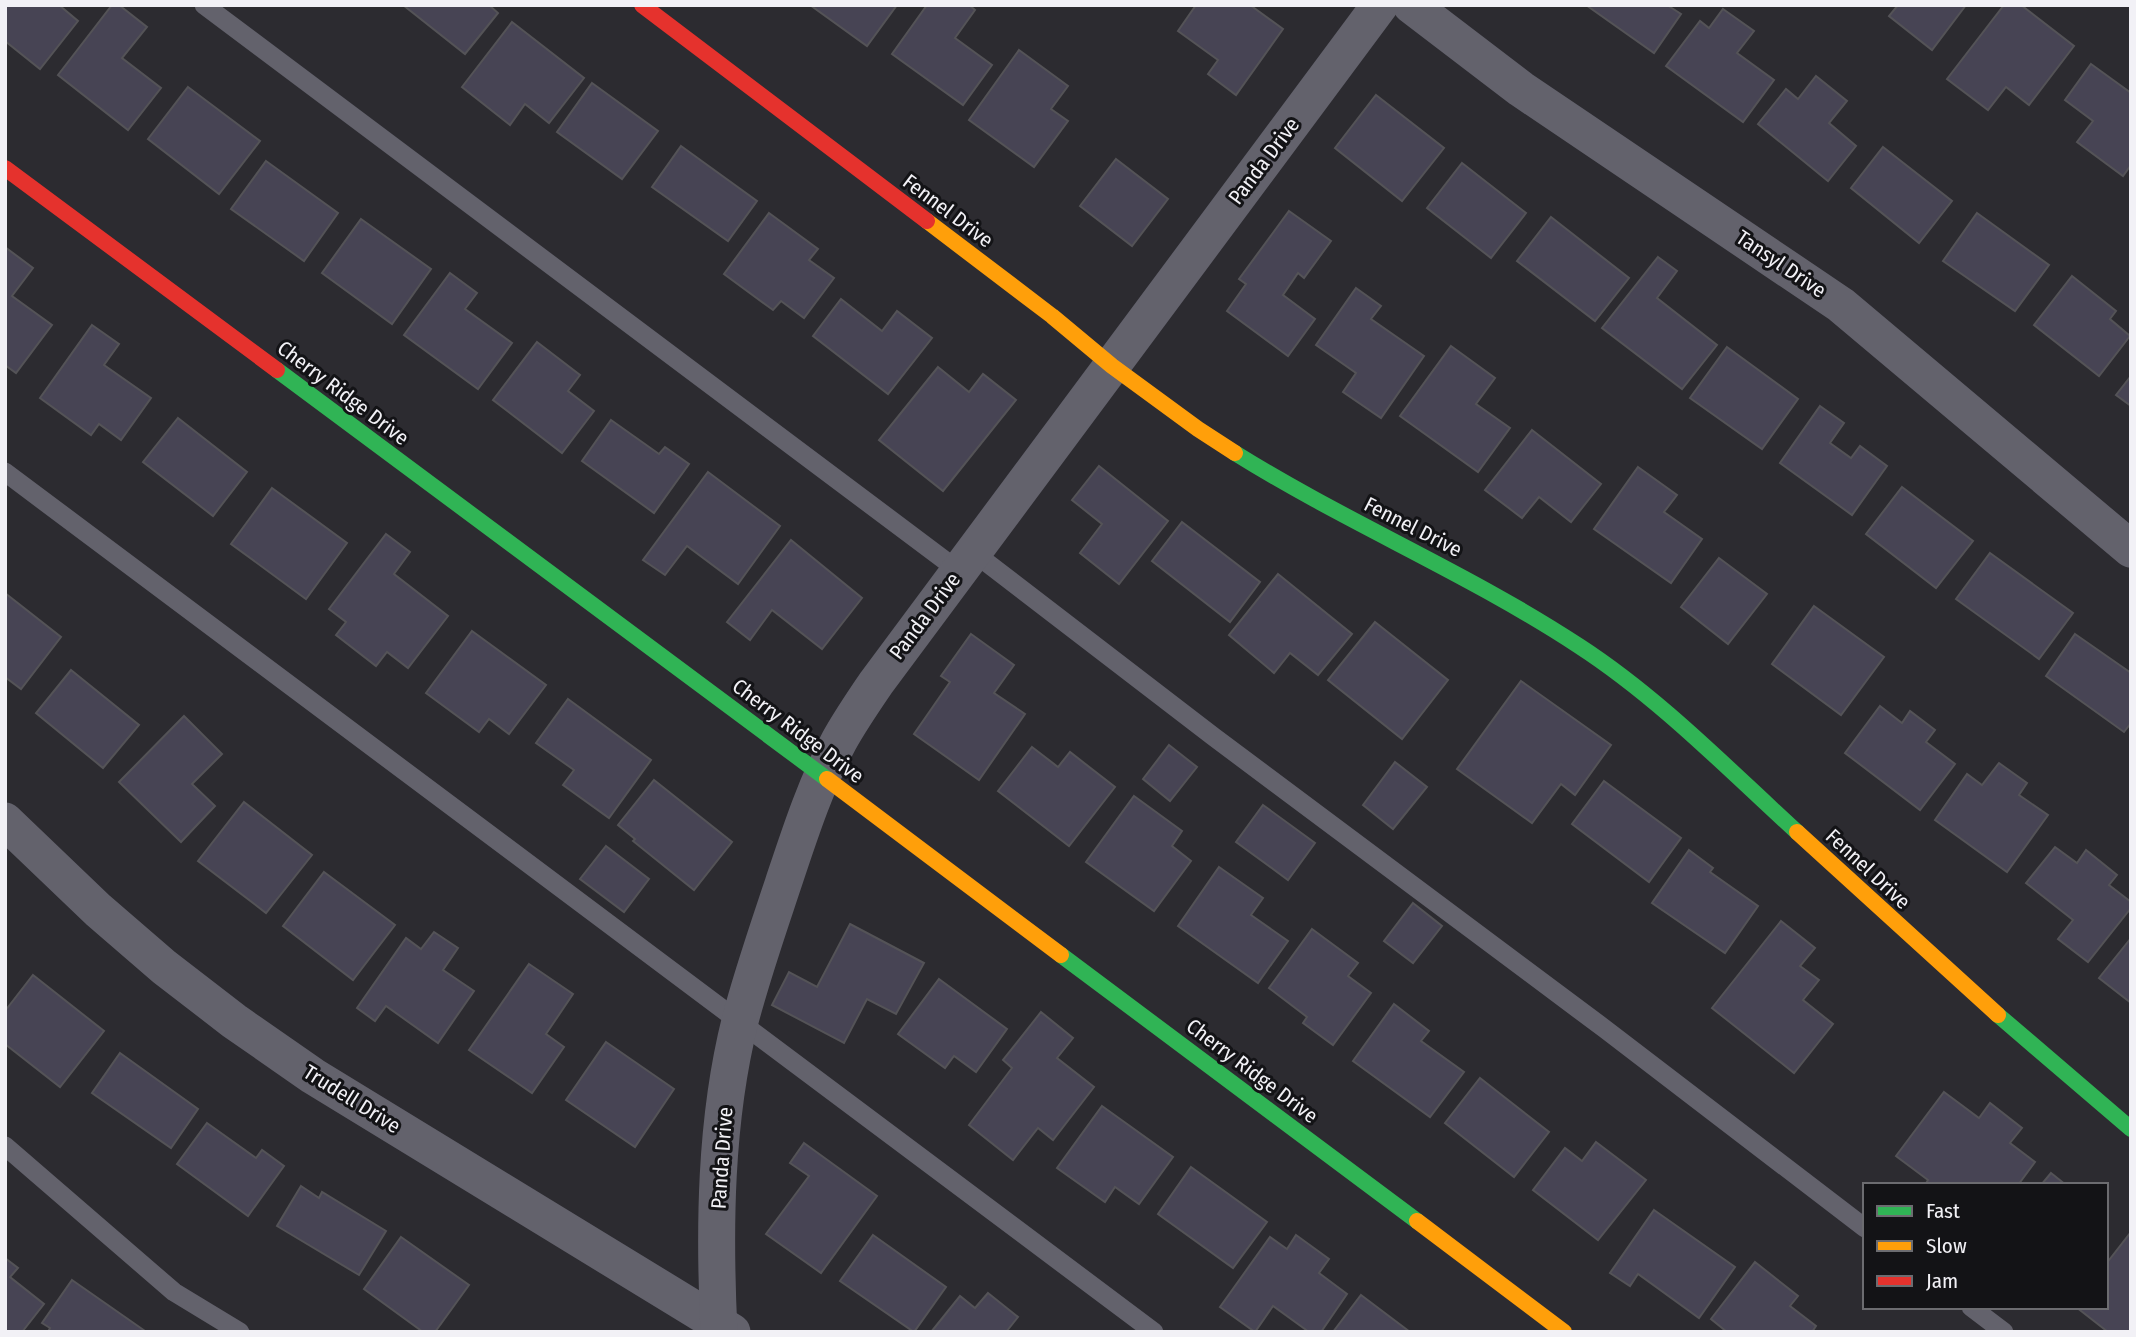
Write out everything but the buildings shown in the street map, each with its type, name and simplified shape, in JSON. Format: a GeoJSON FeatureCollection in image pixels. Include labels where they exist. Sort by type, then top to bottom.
{"type":"FeatureCollection","features":[{"type":"Feature","properties":{"kind":"street","name":"Fennel Drive"},"geometry":{"type":"LineString","coordinates":[[642,5],[1198,429],[1291,488],[1522,610],[1581,647],[1644,694],[1990,1009],[2131,1129]]}},
{"type":"Feature","properties":{"kind":"street","name":"Panda Drive"},"geometry":{"type":"LineString","coordinates":[[723,1328],[719,1158],[740,1022],[769,923],[823,776],[839,742],[869,692],[1380,5]]}},
{"type":"Feature","properties":{"kind":"street","name":"Tansyl Drive"},"geometry":{"type":"LineString","coordinates":[[1411,5],[1521,89],[1841,305],[2131,549]]}},
{"type":"Feature","properties":{"kind":"street","name":"Cherry Ridge Drive"},"geometry":{"type":"LineString","coordinates":[[5,168],[823,776],[1564,1332]]}},
{"type":"Feature","properties":{"kind":"street","name":"Trudell Drive"},"geometry":{"type":"LineString","coordinates":[[5,821],[97,909],[164,967],[234,1021],[313,1076],[723,1328]]}},
{"type":"Feature","properties":{"kind":"lane"},"geometry":{"type":"LineString","coordinates":[[204,5],[966,562],[1214,737],[1605,1029],[1863,1226]]}},
{"type":"Feature","properties":{"kind":"lane"},"geometry":{"type":"LineString","coordinates":[[5,472],[1154,1332]]}},
{"type":"Feature","properties":{"kind":"lane"},"geometry":{"type":"LineString","coordinates":[[5,1146],[174,1292],[240,1332]]}},
{"type":"Feature","properties":{"kind":"lane"},"geometry":{"type":"LineString","coordinates":[[1974,1309],[2004,1332]]}},
{"type":"Feature","properties":{"kind":"traffic: fast"},"geometry":{"type":"LineString","coordinates":[[277,370],[827,779]]}},
{"type":"Feature","properties":{"kind":"traffic: fast"},"geometry":{"type":"LineString","coordinates":[[1235,453],[1320,502],[1494,595],[1579,646],[1665,711],[1797,832]]}},
{"type":"Feature","properties":{"kind":"traffic: fast"},"geometry":{"type":"LineString","coordinates":[[1061,955],[1417,1221]]}},
{"type":"Feature","properties":{"kind":"traffic: fast"},"geometry":{"type":"LineString","coordinates":[[1998,1015],[2131,1129]]}},
{"type":"Feature","properties":{"kind":"traffic: slow"},"geometry":{"type":"LineString","coordinates":[[927,221],[1052,316],[1112,366],[1235,453]]}},
{"type":"Feature","properties":{"kind":"traffic: slow"},"geometry":{"type":"LineString","coordinates":[[827,779],[1061,955]]}},
{"type":"Feature","properties":{"kind":"traffic: slow"},"geometry":{"type":"LineString","coordinates":[[1797,832],[1998,1015]]}},
{"type":"Feature","properties":{"kind":"traffic: slow"},"geometry":{"type":"LineString","coordinates":[[1417,1221],[1564,1332]]}},
{"type":"Feature","properties":{"kind":"traffic: jam"},"geometry":{"type":"LineString","coordinates":[[642,5],[927,221]]}},
{"type":"Feature","properties":{"kind":"traffic: jam"},"geometry":{"type":"LineString","coordinates":[[5,168],[277,370]]}}]}
